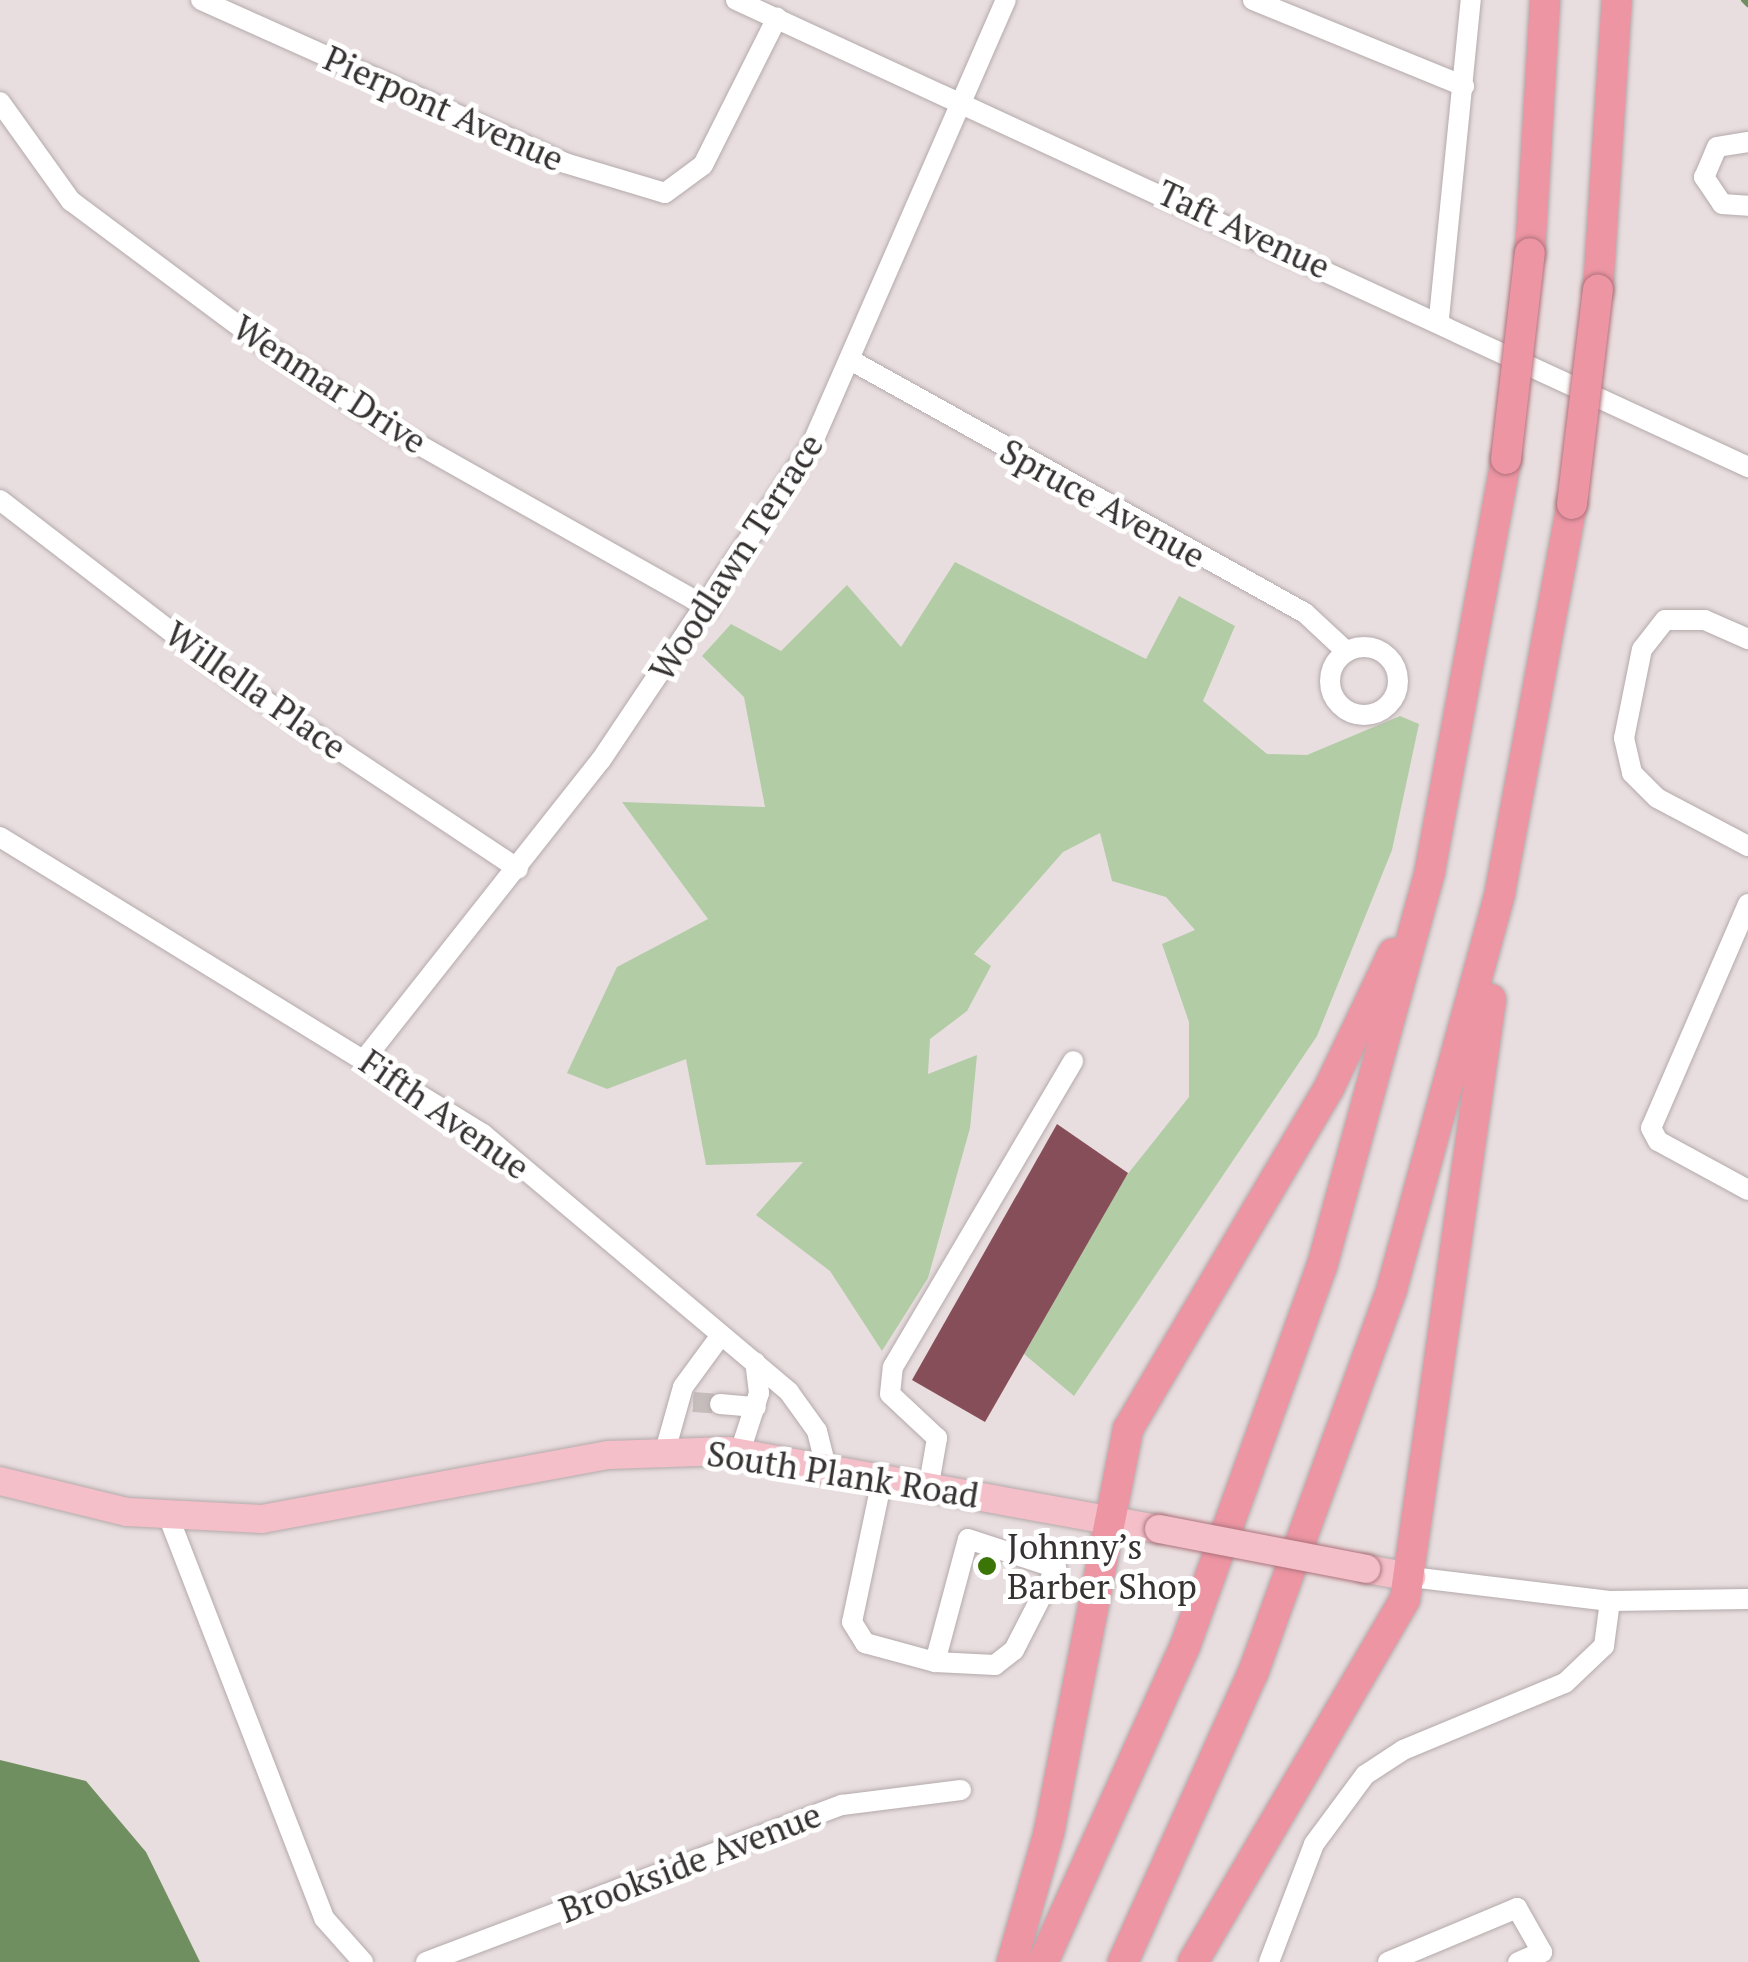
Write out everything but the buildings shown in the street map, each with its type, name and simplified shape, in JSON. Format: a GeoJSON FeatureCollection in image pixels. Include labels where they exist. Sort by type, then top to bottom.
{"type":"FeatureCollection","features":[{"type":"Feature","properties":{"kind":"highway"},"geometry":{"type":"LineString","coordinates":[[1043,1962],[1185,1646],[1291,1361],[1380,1069],[1452,771],[1506,459],[1530,253],[1545,0]]}},
{"type":"Feature","properties":{"kind":"highway"},"geometry":{"type":"LineString","coordinates":[[1193,1962],[1398,1617],[1410,1577],[1522,786],[1572,504],[1598,290],[1617,0]]}},
{"type":"Feature","properties":{"kind":"highway"},"geometry":{"type":"LineString","coordinates":[[1012,1962],[1049,1832],[1117,1461],[1143,1396],[1374,1004],[1452,771]]}},
{"type":"Feature","properties":{"kind":"highway"},"geometry":{"type":"LineString","coordinates":[[1123,1962],[1252,1673],[1364,1372],[1450,1088],[1522,786]]}},
{"type":"Feature","properties":{"kind":"main road","name":"South Plank Road"},"geometry":{"type":"LineString","coordinates":[[0,1482],[169,1518],[305,1514],[665,1451],[740,1452],[825,1464],[1410,1577]]}},
{"type":"Feature","properties":{"kind":"street","name":"Pierpont Avenue"},"geometry":{"type":"LineString","coordinates":[[201,0],[565,164],[665,194],[690,181],[777,18]]}},
{"type":"Feature","properties":{"kind":"street","name":"Taft Avenue"},"geometry":{"type":"LineString","coordinates":[[736,0],[1439,318],[1748,467]]}},
{"type":"Feature","properties":{"kind":"street","name":"Woodlawn Terrace"},"geometry":{"type":"LineString","coordinates":[[367,1056],[518,870],[709,608],[854,362],[960,100],[1006,0]]}},
{"type":"Feature","properties":{"kind":"street"},"geometry":{"type":"LineString","coordinates":[[1254,0],[1464,86]]}},
{"type":"Feature","properties":{"kind":"street"},"geometry":{"type":"LineString","coordinates":[[1439,318],[1471,0]]}},
{"type":"Feature","properties":{"kind":"street","name":"Wenmar Drive"},"geometry":{"type":"LineString","coordinates":[[0,102],[71,201],[263,344],[391,428],[709,608]]}},
{"type":"Feature","properties":{"kind":"street"},"geometry":{"type":"LineString","coordinates":[[1748,142],[1717,148],[1704,177],[1722,204],[1748,206]]}},
{"type":"Feature","properties":{"kind":"street","name":"Spruce Avenue"},"geometry":{"type":"LineString","coordinates":[[854,362],[1306,613],[1347,652]]}},
{"type":"Feature","properties":{"kind":"street","name":"Willella Place"},"geometry":{"type":"LineString","coordinates":[[0,500],[234,680],[518,870]]}},
{"type":"Feature","properties":{"kind":"street"},"geometry":{"type":"LineString","coordinates":[[1748,639],[1706,620],[1665,620],[1642,649],[1624,738],[1639,783],[1748,846]]}},
{"type":"Feature","properties":{"kind":"street","name":"Fifth Avenue"},"geometry":{"type":"LineString","coordinates":[[0,837],[367,1056],[484,1134],[755,1362],[805,1410],[825,1464]]}},
{"type":"Feature","properties":{"kind":"street"},"geometry":{"type":"LineString","coordinates":[[1748,904],[1652,1116],[1658,1141],[1748,1190]]}},
{"type":"Feature","properties":{"kind":"street"},"geometry":{"type":"LineString","coordinates":[[929,1484],[937,1438],[890,1394],[893,1368],[1073,1061]]}},
{"type":"Feature","properties":{"kind":"street"},"geometry":{"type":"LineString","coordinates":[[665,1451],[721,1335]]}},
{"type":"Feature","properties":{"kind":"street"},"geometry":{"type":"LineString","coordinates":[[740,1452],[756,1407],[755,1362]]}},
{"type":"Feature","properties":{"kind":"street"},"geometry":{"type":"LineString","coordinates":[[720,1404],[756,1407]]}},
{"type":"Feature","properties":{"kind":"street"},"geometry":{"type":"LineString","coordinates":[[882,1475],[852,1622],[865,1643],[935,1662],[995,1665],[1014,1650],[1056,1568],[968,1539],[935,1662]]}},
{"type":"Feature","properties":{"kind":"street"},"geometry":{"type":"LineString","coordinates":[[169,1518],[324,1918],[363,1962]]}},
{"type":"Feature","properties":{"kind":"street","name":"South Plank Road"},"geometry":{"type":"LineString","coordinates":[[1410,1577],[1610,1601],[1748,1598]]}},
{"type":"Feature","properties":{"kind":"street"},"geometry":{"type":"LineString","coordinates":[[1269,1962],[1314,1844],[1365,1775],[1402,1750],[1565,1683],[1604,1646],[1610,1601]]}},
{"type":"Feature","properties":{"kind":"street","name":"Brookside Avenue"},"geometry":{"type":"LineString","coordinates":[[426,1962],[842,1805],[961,1790]]}},
{"type":"Feature","properties":{"kind":"street"},"geometry":{"type":"LineString","coordinates":[[1388,1962],[1516,1908],[1542,1952],[1518,1962]]}},
{"type":"Feature","properties":{"kind":"shaded area"},"geometry":{"type":"Polygon","coordinates":[[[955,562],[1146,659],[1179,596],[1235,626],[1203,701],[1267,754],[1307,755],[1400,716],[1419,724],[1392,850],[1317,1036],[1074,1396],[1024,1354],[1123,1180],[1189,1097],[1189,1022],[1162,944],[1195,930],[1166,897],[1112,881],[1100,833],[1063,852],[974,954],[991,966],[967,1011],[930,1039],[928,1074],[977,1055],[970,1128],[928,1278],[882,1351],[830,1271],[756,1215],[803,1162],[706,1165],[686,1059],[607,1089],[567,1073],[617,967],[708,919],[622,802],[765,807],[744,697],[702,656],[731,624],[781,651],[847,585],[901,647],[955,562]]]}},
{"type":"Feature","properties":{"kind":"shaded area"},"geometry":{"type":"Polygon","coordinates":[[[0,1760],[86,1781],[146,1852],[200,1962],[0,1962],[0,1760]]]}},
{"type":"Feature","properties":{"kind":"waterway"},"geometry":{"type":"LineString","coordinates":[[1744,0],[1748,4]]}},
{"type":"Feature","properties":{"kind":"tunnel"},"geometry":{"type":"LineString","coordinates":[[693,1402],[720,1404]]}},
{"type":"Feature","properties":{"kind":"place","name":"Johnny’s Barber Shop"},"geometry":{"type":"Point","coordinates":[987,1566]}}]}
